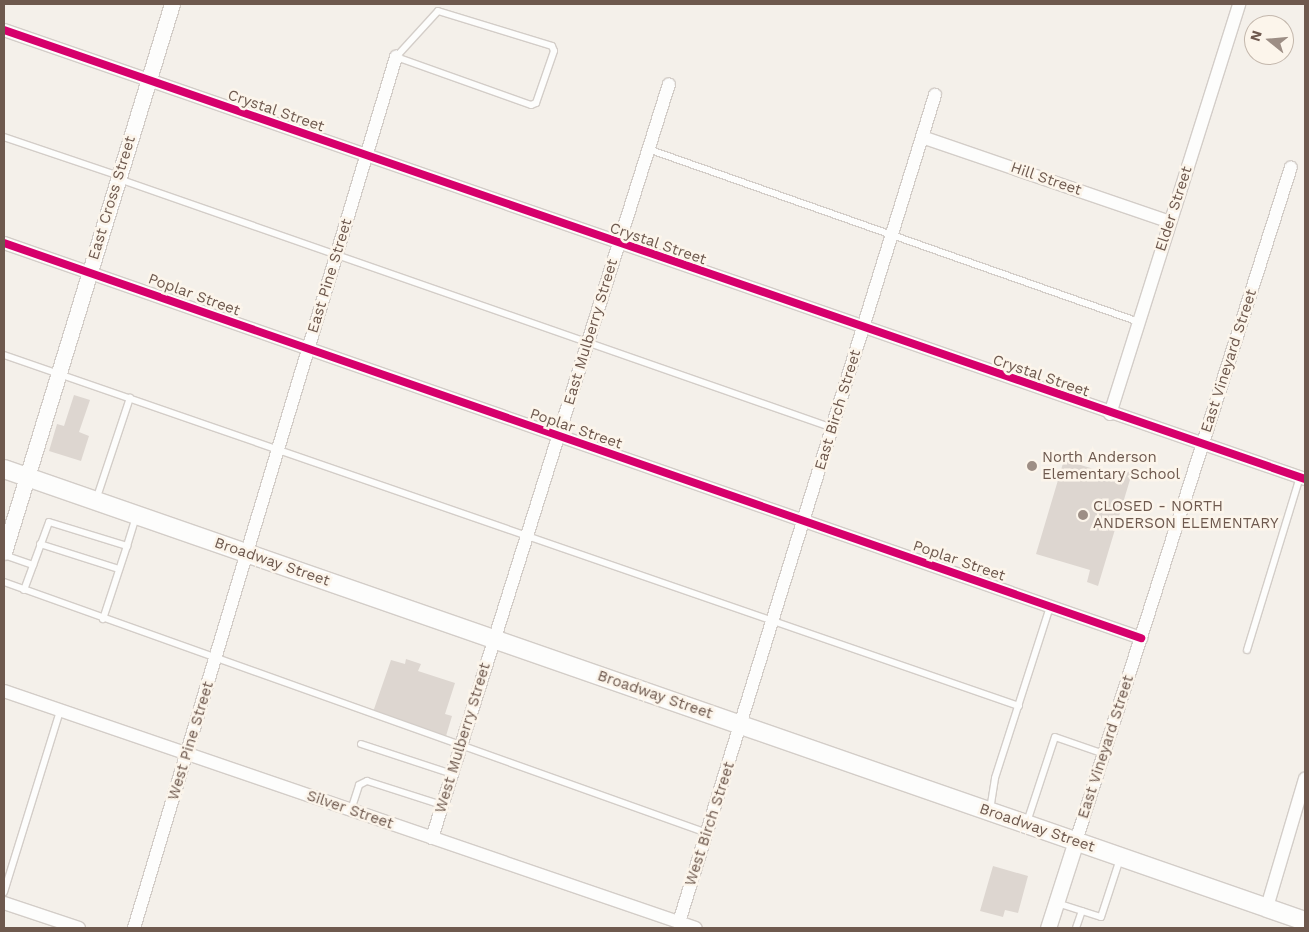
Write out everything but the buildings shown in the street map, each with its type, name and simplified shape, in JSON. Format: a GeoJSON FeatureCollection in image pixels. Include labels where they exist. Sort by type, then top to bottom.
{"type":"FeatureCollection","features":[{"type":"Feature","properties":{"kind":"main road","name":"Broadway Street"},"geometry":{"type":"LineString","coordinates":[[4,470],[495,638],[741,726],[1305,921]]}},
{"type":"Feature","properties":{"kind":"street","name":"East Cross Street"},"geometry":{"type":"LineString","coordinates":[[4,553],[172,4]]}},
{"type":"Feature","properties":{"kind":"street","name":"Elder Street"},"geometry":{"type":"LineString","coordinates":[[1110,414],[1239,4]]}},
{"type":"Feature","properties":{"kind":"street","name":"Crystal Street"},"geometry":{"type":"LineString","coordinates":[[4,30],[863,329],[1302,478]]}},
{"type":"Feature","properties":{"kind":"street","name":"East Pine Street"},"geometry":{"type":"LineString","coordinates":[[246,553],[396,57]]}},
{"type":"Feature","properties":{"kind":"street","name":"East Mulberry Street"},"geometry":{"type":"LineString","coordinates":[[495,638],[669,84]]}},
{"type":"Feature","properties":{"kind":"street","name":"East Birch Street"},"geometry":{"type":"LineString","coordinates":[[741,726],[936,95]]}},
{"type":"Feature","properties":{"kind":"street","name":"Hill Street"},"geometry":{"type":"LineString","coordinates":[[922,137],[1170,222]]}},
{"type":"Feature","properties":{"kind":"street","name":"East Vineyard Street"},"geometry":{"type":"LineString","coordinates":[[1076,841],[1291,167]]}},
{"type":"Feature","properties":{"kind":"street","name":"Poplar Street"},"geometry":{"type":"LineString","coordinates":[[4,243],[558,438],[1141,638]]}},
{"type":"Feature","properties":{"kind":"street","name":"West Pine Street"},"geometry":{"type":"LineString","coordinates":[[134,928],[246,553]]}},
{"type":"Feature","properties":{"kind":"street","name":"West Mulberry Street"},"geometry":{"type":"LineString","coordinates":[[432,838],[495,638]]}},
{"type":"Feature","properties":{"kind":"street","name":"Silver Street"},"geometry":{"type":"LineString","coordinates":[[4,691],[696,928]]}},
{"type":"Feature","properties":{"kind":"street","name":"West Birch Street"},"geometry":{"type":"LineString","coordinates":[[679,922],[741,726]]}},
{"type":"Feature","properties":{"kind":"street"},"geometry":{"type":"LineString","coordinates":[[1266,907],[1302,799],[1305,779]]}},
{"type":"Feature","properties":{"kind":"street"},"geometry":{"type":"LineString","coordinates":[[1048,928],[1076,841]]}},
{"type":"Feature","properties":{"kind":"street"},"geometry":{"type":"LineString","coordinates":[[4,903],[79,928]]}},
{"type":"Feature","properties":{"kind":"lane"},"geometry":{"type":"LineString","coordinates":[[438,11],[552,46],[554,51],[536,103],[531,105],[396,57],[438,11]]}},
{"type":"Feature","properties":{"kind":"lane"},"geometry":{"type":"LineString","coordinates":[[4,137],[833,428]]}},
{"type":"Feature","properties":{"kind":"lane"},"geometry":{"type":"LineString","coordinates":[[648,149],[1139,322]]}},
{"type":"Feature","properties":{"kind":"lane"},"geometry":{"type":"LineString","coordinates":[[4,355],[278,448],[526,537],[1018,706]]}},
{"type":"Feature","properties":{"kind":"lane"},"geometry":{"type":"LineString","coordinates":[[96,502],[130,398]]}},
{"type":"Feature","properties":{"kind":"lane"},"geometry":{"type":"LineString","coordinates":[[1247,650],[1302,478]]}},
{"type":"Feature","properties":{"kind":"lane"},"geometry":{"type":"LineString","coordinates":[[103,619],[137,516]]}},
{"type":"Feature","properties":{"kind":"lane"},"geometry":{"type":"LineString","coordinates":[[24,590],[46,525],[53,522],[127,546]]}},
{"type":"Feature","properties":{"kind":"lane"},"geometry":{"type":"LineString","coordinates":[[40,544],[119,569]]}},
{"type":"Feature","properties":{"kind":"lane"},"geometry":{"type":"LineString","coordinates":[[4,553],[33,565]]}},
{"type":"Feature","properties":{"kind":"lane"},"geometry":{"type":"LineString","coordinates":[[4,582],[215,660],[707,833]]}},
{"type":"Feature","properties":{"kind":"lane"},"geometry":{"type":"LineString","coordinates":[[990,811],[995,778],[1050,607]]}},
{"type":"Feature","properties":{"kind":"lane"},"geometry":{"type":"LineString","coordinates":[[4,892],[60,711]]}},
{"type":"Feature","properties":{"kind":"lane"},"geometry":{"type":"LineString","coordinates":[[1027,824],[1055,737],[1104,754]]}},
{"type":"Feature","properties":{"kind":"lane"},"geometry":{"type":"LineString","coordinates":[[361,744],[452,774]]}},
{"type":"Feature","properties":{"kind":"lane"},"geometry":{"type":"LineString","coordinates":[[351,811],[359,785],[367,781],[442,805]]}},
{"type":"Feature","properties":{"kind":"lane"},"geometry":{"type":"LineString","coordinates":[[1056,903],[1101,917],[1120,857]]}},
{"type":"Feature","properties":{"kind":"lane"},"geometry":{"type":"LineString","coordinates":[[1076,928],[1082,911]]}},
{"type":"Feature","properties":{"kind":"cycle path"},"geometry":{"type":"LineString","coordinates":[[4,30],[1305,479]]}},
{"type":"Feature","properties":{"kind":"cycle path"},"geometry":{"type":"LineString","coordinates":[[4,243],[1141,638]]}},
{"type":"Feature","properties":{"kind":"place","name":"North Anderson Elementary School"},"geometry":{"type":"Point","coordinates":[1032,466]}},
{"type":"Feature","properties":{"kind":"place","name":"CLOSED - NORTH ANDERSON ELEMENTARY"},"geometry":{"type":"Point","coordinates":[1083,515]}}]}
